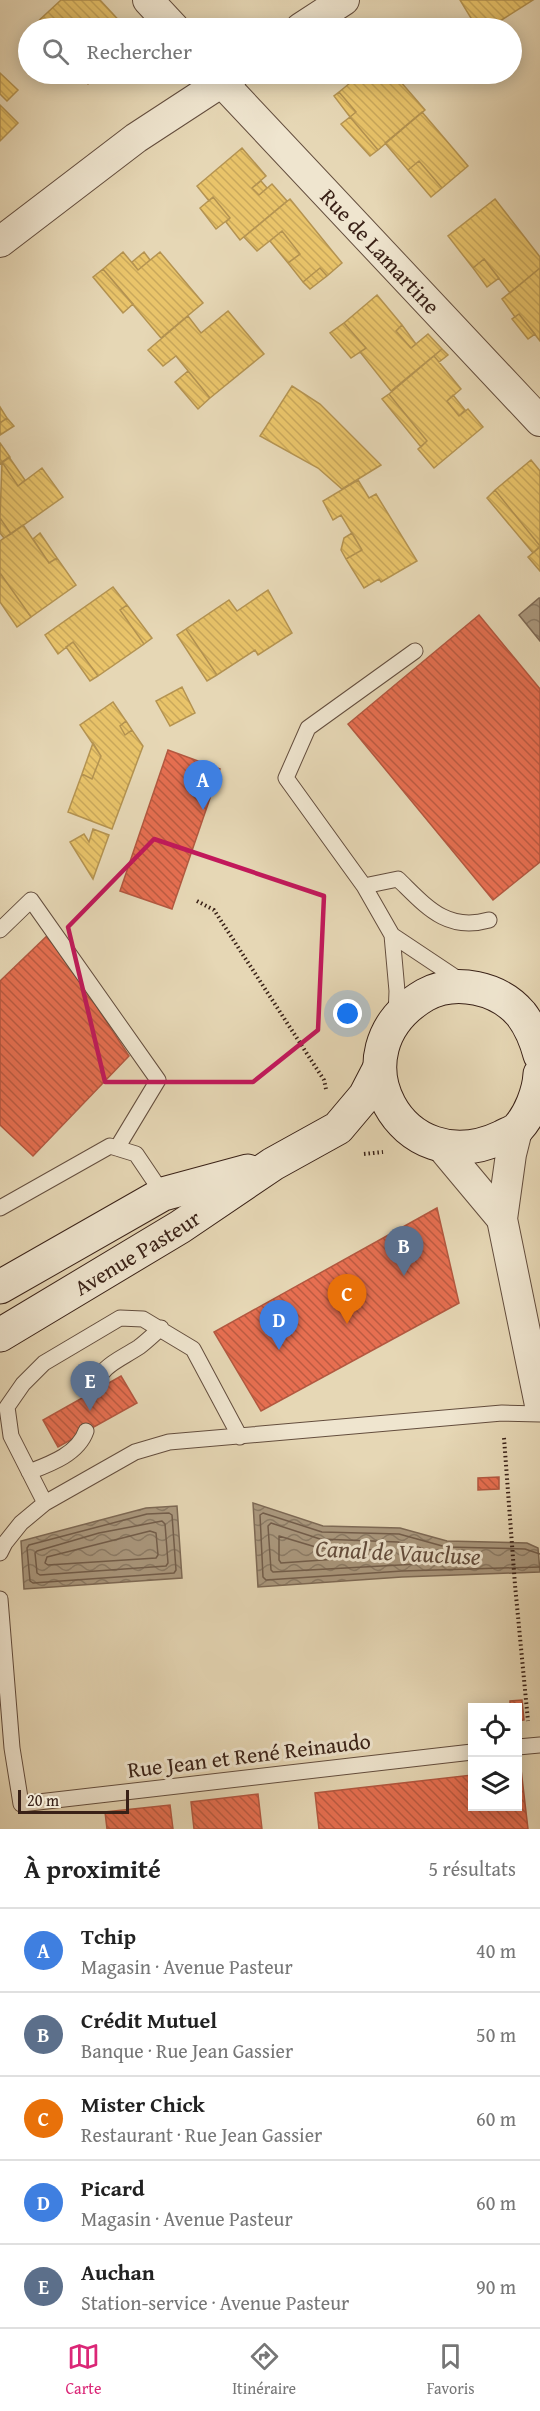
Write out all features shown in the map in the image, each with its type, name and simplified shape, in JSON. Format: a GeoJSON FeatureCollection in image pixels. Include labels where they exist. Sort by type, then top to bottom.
{"type":"FeatureCollection","features":[{"type":"Feature","properties":{"kind":"main road"},"geometry":{"type":"LineString","coordinates":[[540,996],[450,987],[430,993],[411,1004],[396,1019],[387,1035],[379,1069],[385,1095],[395,1115],[411,1131],[426,1141],[441,1146],[468,1148],[490,1143],[517,1130],[529,1111],[539,1086],[540,1074]]}},
{"type":"Feature","properties":{"kind":"main road"},"geometry":{"type":"LineString","coordinates":[[486,992],[520,1013],[534,1034],[540,1055]]}},
{"type":"Feature","properties":{"kind":"main road","name":"Avenue Pasteur"},"geometry":{"type":"LineString","coordinates":[[0,1335],[180,1227],[273,1164],[338,1128],[365,1096],[379,1069]]}},
{"type":"Feature","properties":{"kind":"main road","name":"Avenue Pasteur"},"geometry":{"type":"LineString","coordinates":[[338,1128],[382,1126],[411,1131]]}},
{"type":"Feature","properties":{"kind":"main road","name":"Avenue Pasteur"},"geometry":{"type":"LineString","coordinates":[[0,1287],[163,1194],[273,1164]]}},
{"type":"Feature","properties":{"kind":"street"},"geometry":{"type":"LineString","coordinates":[[148,0],[165,18]]}},
{"type":"Feature","properties":{"kind":"street"},"geometry":{"type":"LineString","coordinates":[[316,18],[344,0]]}},
{"type":"Feature","properties":{"kind":"street"},"geometry":{"type":"LineString","coordinates":[[0,242],[136,138],[212,84]]}},
{"type":"Feature","properties":{"kind":"street","name":"Rue de Lamartine"},"geometry":{"type":"LineString","coordinates":[[230,84],[540,421]]}},
{"type":"Feature","properties":{"kind":"street"},"geometry":{"type":"LineString","coordinates":[[517,1130],[511,1154],[502,1219],[540,1405]]}},
{"type":"Feature","properties":{"kind":"street"},"geometry":{"type":"LineString","coordinates":[[441,1146],[502,1219]]}},
{"type":"Feature","properties":{"kind":"lane"},"geometry":{"type":"LineString","coordinates":[[396,1019],[397,991],[393,935],[364,886],[286,778],[308,728],[415,651]]}},
{"type":"Feature","properties":{"kind":"lane"},"geometry":{"type":"LineString","coordinates":[[364,886],[398,879],[436,915],[471,925],[489,920]]}},
{"type":"Feature","properties":{"kind":"lane"},"geometry":{"type":"LineString","coordinates":[[0,930],[32,900],[159,1080],[117,1148]]}},
{"type":"Feature","properties":{"kind":"lane"},"geometry":{"type":"LineString","coordinates":[[393,935],[486,992]]}},
{"type":"Feature","properties":{"kind":"lane"},"geometry":{"type":"LineString","coordinates":[[0,1208],[110,1146],[136,1154],[163,1194]]}},
{"type":"Feature","properties":{"kind":"lane"},"geometry":{"type":"LineString","coordinates":[[45,1503],[11,1436],[7,1407],[44,1363],[120,1318],[143,1319],[193,1349],[240,1437]]}},
{"type":"Feature","properties":{"kind":"lane"},"geometry":{"type":"LineString","coordinates":[[92,1392],[96,1379],[106,1367],[140,1346],[161,1328]]}},
{"type":"Feature","properties":{"kind":"lane"},"geometry":{"type":"LineString","coordinates":[[0,1553],[21,1523],[45,1503],[135,1452],[169,1443],[502,1413],[540,1414]]}},
{"type":"Feature","properties":{"kind":"lane"},"geometry":{"type":"LineString","coordinates":[[29,1472],[51,1464],[81,1443],[86,1431]]}},
{"type":"Feature","properties":{"kind":"lane","name":"Rue Jean et René Reinaudo"},"geometry":{"type":"LineString","coordinates":[[0,1599],[12,1748],[21,1804],[468,1752]]}},
{"type":"Feature","properties":{"kind":"path"},"geometry":{"type":"LineString","coordinates":[[502,1413],[510,1534],[529,1746]]}},
{"type":"Feature","properties":{"kind":"highlighted area"},"geometry":{"type":"Polygon","coordinates":[[[154,839],[324,896],[318,1030],[253,1082],[105,1082],[68,927],[154,839]]]}},
{"type":"Feature","properties":{"kind":"water"},"geometry":{"type":"Polygon","coordinates":[[[540,598],[540,641],[519,615],[540,598]]]}},
{"type":"Feature","properties":{"kind":"water","name":"Canal de Vaucluse"},"geometry":{"type":"Polygon","coordinates":[[[253,1503],[323,1526],[400,1528],[447,1541],[527,1543],[538,1548],[540,1572],[402,1577],[258,1587],[253,1503]]]}},
{"type":"Feature","properties":{"kind":"water"},"geometry":{"type":"Polygon","coordinates":[[[177,1506],[182,1578],[24,1589],[21,1541],[146,1508],[177,1506]]]}},
{"type":"Feature","properties":{"kind":"building: Logements"},"geometry":{"type":"Polygon","coordinates":[[[61,0],[100,0],[117,18],[42,18],[61,0]]]}},
{"type":"Feature","properties":{"kind":"building: Logements"},"geometry":{"type":"Polygon","coordinates":[[[460,0],[533,0],[505,18],[471,18],[460,0]]]}},
{"type":"Feature","properties":{"kind":"building: Logements"},"geometry":{"type":"Polygon","coordinates":[[[0,73],[18,90],[7,101],[0,94],[0,73]]]}},
{"type":"Feature","properties":{"kind":"building: Logements"},"geometry":{"type":"Polygon","coordinates":[[[349,84],[403,84],[425,110],[378,150],[350,117],[356,112],[339,92],[349,84]]]}},
{"type":"Feature","properties":{"kind":"building: Logements"},"geometry":{"type":"Polygon","coordinates":[[[339,92],[356,112],[350,117],[334,96],[339,92]]]}},
{"type":"Feature","properties":{"kind":"building: Logements"},"geometry":{"type":"Polygon","coordinates":[[[0,105],[18,123],[0,141],[0,105]]]}},
{"type":"Feature","properties":{"kind":"building: Logements"},"geometry":{"type":"Polygon","coordinates":[[[422,112],[468,166],[442,188],[419,161],[408,170],[385,143],[422,112]]]}},
{"type":"Feature","properties":{"kind":"building: Logements"},"geometry":{"type":"Polygon","coordinates":[[[350,117],[378,150],[370,156],[341,124],[350,117]]]}},
{"type":"Feature","properties":{"kind":"building: Logements"},"geometry":{"type":"Polygon","coordinates":[[[242,148],[266,176],[252,188],[259,195],[272,184],[287,201],[240,240],[226,222],[230,218],[213,197],[209,201],[197,186],[242,148]]]}},
{"type":"Feature","properties":{"kind":"building: Logements"},"geometry":{"type":"Polygon","coordinates":[[[419,161],[442,188],[431,197],[408,170],[419,161]]]}},
{"type":"Feature","properties":{"kind":"building: Logements"},"geometry":{"type":"Polygon","coordinates":[[[261,181],[267,188],[259,195],[252,188],[261,181]]]}},
{"type":"Feature","properties":{"kind":"building: Logements"},"geometry":{"type":"Polygon","coordinates":[[[213,197],[230,218],[216,229],[200,208],[213,197]]]}},
{"type":"Feature","properties":{"kind":"building: Logements"},"geometry":{"type":"Polygon","coordinates":[[[290,199],[342,263],[327,276],[320,268],[303,282],[288,263],[300,254],[282,231],[257,251],[244,237],[290,199]]]}},
{"type":"Feature","properties":{"kind":"building: Logements"},"geometry":{"type":"Polygon","coordinates":[[[495,199],[540,257],[540,268],[510,293],[484,259],[473,268],[448,236],[495,199]]]}},
{"type":"Feature","properties":{"kind":"building: Logements"},"geometry":{"type":"Polygon","coordinates":[[[282,231],[300,254],[288,263],[270,241],[282,231]]]}},
{"type":"Feature","properties":{"kind":"building: Logements"},"geometry":{"type":"Polygon","coordinates":[[[123,252],[138,270],[160,252],[203,303],[161,338],[103,269],[123,252]]]}},
{"type":"Feature","properties":{"kind":"building: Logements"},"geometry":{"type":"Polygon","coordinates":[[[144,252],[150,260],[138,270],[132,262],[144,252]]]}},
{"type":"Feature","properties":{"kind":"building: Logements"},"geometry":{"type":"Polygon","coordinates":[[[484,259],[499,278],[487,287],[473,268],[484,259]]]}},
{"type":"Feature","properties":{"kind":"building: Logements"},"geometry":{"type":"Polygon","coordinates":[[[320,268],[327,276],[310,289],[303,282],[320,268]]]}},
{"type":"Feature","properties":{"kind":"building: Logements"},"geometry":{"type":"Polygon","coordinates":[[[540,268],[540,341],[519,314],[515,317],[502,299],[540,268]]]}},
{"type":"Feature","properties":{"kind":"building: Logements"},"geometry":{"type":"Polygon","coordinates":[[[103,269],[133,304],[123,313],[93,277],[103,269]]]}},
{"type":"Feature","properties":{"kind":"building: Logements"},"geometry":{"type":"Polygon","coordinates":[[[377,295],[402,325],[396,331],[411,348],[428,334],[442,349],[391,391],[360,352],[366,348],[344,323],[377,295]]]}},
{"type":"Feature","properties":{"kind":"building: Logements"},"geometry":{"type":"Polygon","coordinates":[[[228,311],[264,354],[210,398],[176,356],[163,366],[148,350],[188,316],[201,333],[228,311]]]}},
{"type":"Feature","properties":{"kind":"building: Logements"},"geometry":{"type":"Polygon","coordinates":[[[519,314],[535,334],[528,339],[512,319],[519,314]]]}},
{"type":"Feature","properties":{"kind":"building: Logements"},"geometry":{"type":"Polygon","coordinates":[[[344,323],[366,348],[351,358],[330,333],[344,323]]]}},
{"type":"Feature","properties":{"kind":"building: Logements"},"geometry":{"type":"Polygon","coordinates":[[[402,325],[416,344],[411,348],[396,331],[402,325]]]}},
{"type":"Feature","properties":{"kind":"building: Logements"},"geometry":{"type":"Polygon","coordinates":[[[442,349],[448,355],[439,362],[434,356],[442,349]]]}},
{"type":"Feature","properties":{"kind":"building: Logements"},"geometry":{"type":"Polygon","coordinates":[[[434,356],[461,389],[447,401],[459,416],[468,409],[483,427],[434,468],[418,449],[427,441],[389,394],[434,356]]]}},
{"type":"Feature","properties":{"kind":"building: Logements"},"geometry":{"type":"Polygon","coordinates":[[[188,371],[210,398],[198,409],[175,382],[188,371]]]}},
{"type":"Feature","properties":{"kind":"building: Logements"},"geometry":{"type":"Polygon","coordinates":[[[292,386],[320,404],[381,465],[342,489],[318,468],[260,436],[292,386]]]}},
{"type":"Feature","properties":{"kind":"building: Logements"},"geometry":{"type":"Polygon","coordinates":[[[389,394],[427,441],[421,447],[382,399],[389,394]]]}},
{"type":"Feature","properties":{"kind":"building: Logements"},"geometry":{"type":"Polygon","coordinates":[[[453,395],[465,410],[459,416],[447,401],[453,395]]]}},
{"type":"Feature","properties":{"kind":"building: Logements"},"geometry":{"type":"Polygon","coordinates":[[[0,407],[7,418],[0,423],[0,407]]]}},
{"type":"Feature","properties":{"kind":"building: Logements"},"geometry":{"type":"Polygon","coordinates":[[[7,418],[14,426],[0,435],[0,423],[7,418]]]}},
{"type":"Feature","properties":{"kind":"building: Logements"},"geometry":{"type":"Polygon","coordinates":[[[0,443],[10,457],[0,464],[0,443]]]}},
{"type":"Feature","properties":{"kind":"building: Logements"},"geometry":{"type":"Polygon","coordinates":[[[9,457],[25,480],[18,486],[2,462],[9,457]]]}},
{"type":"Feature","properties":{"kind":"building: Logements"},"geometry":{"type":"Polygon","coordinates":[[[531,460],[540,471],[540,546],[495,490],[531,460]]]}},
{"type":"Feature","properties":{"kind":"building: Logements"},"geometry":{"type":"Polygon","coordinates":[[[2,462],[18,486],[42,468],[63,497],[11,534],[0,518],[2,462]]]}},
{"type":"Feature","properties":{"kind":"building: Logements"},"geometry":{"type":"Polygon","coordinates":[[[358,480],[369,498],[376,494],[417,561],[381,582],[379,579],[364,588],[346,559],[362,550],[341,515],[333,520],[323,501],[358,480]]]}},
{"type":"Feature","properties":{"kind":"building: Logements"},"geometry":{"type":"Polygon","coordinates":[[[495,490],[540,546],[533,553],[487,498],[495,490]]]}},
{"type":"Feature","properties":{"kind":"building: Logements"},"geometry":{"type":"Polygon","coordinates":[[[0,518],[11,534],[4,538],[0,533],[0,518]]]}},
{"type":"Feature","properties":{"kind":"building: Logements"},"geometry":{"type":"Polygon","coordinates":[[[23,525],[49,563],[57,558],[76,585],[31,617],[0,573],[0,541],[23,525]]]}},
{"type":"Feature","properties":{"kind":"building: Logements"},"geometry":{"type":"Polygon","coordinates":[[[40,533],[57,558],[49,563],[33,539],[40,533]]]}},
{"type":"Feature","properties":{"kind":"building: Logements"},"geometry":{"type":"Polygon","coordinates":[[[352,533],[362,550],[346,559],[341,550],[344,538],[352,533]]]}},
{"type":"Feature","properties":{"kind":"building: Logements"},"geometry":{"type":"Polygon","coordinates":[[[540,547],[540,571],[528,557],[540,547]]]}},
{"type":"Feature","properties":{"kind":"building: Logements"},"geometry":{"type":"Polygon","coordinates":[[[0,573],[31,617],[17,627],[0,602],[0,573]]]}},
{"type":"Feature","properties":{"kind":"building: Logements"},"geometry":{"type":"Polygon","coordinates":[[[113,587],[127,605],[120,610],[144,644],[98,676],[73,642],[58,654],[45,635],[113,587]]]}},
{"type":"Feature","properties":{"kind":"building: Logements"},"geometry":{"type":"Polygon","coordinates":[[[268,590],[292,633],[258,655],[255,650],[217,675],[186,629],[229,600],[237,611],[268,590]]]}},
{"type":"Feature","properties":{"kind":"building: Logements"},"geometry":{"type":"Polygon","coordinates":[[[127,605],[152,638],[144,644],[120,610],[127,605]]]}},
{"type":"Feature","properties":{"kind":"building: Logements"},"geometry":{"type":"Polygon","coordinates":[[[186,629],[217,675],[207,681],[177,635],[186,629]]]}},
{"type":"Feature","properties":{"kind":"building: Logements"},"geometry":{"type":"Polygon","coordinates":[[[73,642],[98,676],[90,681],[66,647],[73,642]]]}},
{"type":"Feature","properties":{"kind":"building: Logements"},"geometry":{"type":"Polygon","coordinates":[[[182,687],[195,713],[170,726],[156,701],[182,687]]]}},
{"type":"Feature","properties":{"kind":"building: Logements"},"geometry":{"type":"Polygon","coordinates":[[[113,702],[126,721],[120,726],[125,735],[132,730],[143,746],[112,829],[68,812],[82,774],[92,779],[101,756],[80,725],[113,702]]]}},
{"type":"Feature","properties":{"kind":"building: Logements"},"geometry":{"type":"Polygon","coordinates":[[[126,721],[132,730],[125,735],[120,726],[126,721]]]}},
{"type":"Feature","properties":{"kind":"building: Logements"},"geometry":{"type":"Polygon","coordinates":[[[93,743],[101,756],[92,779],[82,774],[93,743]]]}},
{"type":"Feature","properties":{"kind":"building: Logements"},"geometry":{"type":"Polygon","coordinates":[[[93,829],[109,835],[93,879],[70,842],[84,834],[89,842],[93,829]]]}},
{"type":"Feature","properties":{"kind":"building: Commerces"},"geometry":{"type":"Polygon","coordinates":[[[479,615],[540,689],[540,862],[493,900],[348,724],[479,615]]]}},
{"type":"Feature","properties":{"kind":"building: Commerces"},"geometry":{"type":"Polygon","coordinates":[[[168,750],[220,769],[172,909],[120,891],[168,750]]]}},
{"type":"Feature","properties":{"kind":"building: Commerces"},"geometry":{"type":"Polygon","coordinates":[[[49,934],[129,1056],[33,1156],[0,1125],[0,981],[49,934]]]}},
{"type":"Feature","properties":{"kind":"building: Commerces"},"geometry":{"type":"Polygon","coordinates":[[[437,1208],[459,1303],[261,1411],[214,1332],[437,1208]]]}},
{"type":"Feature","properties":{"kind":"building: Commerces"},"geometry":{"type":"Polygon","coordinates":[[[121,1376],[137,1403],[58,1447],[43,1420],[121,1376]]]}},
{"type":"Feature","properties":{"kind":"building: Commerces"},"geometry":{"type":"Polygon","coordinates":[[[499,1477],[499,1489],[478,1490],[478,1478],[499,1477]]]}},
{"type":"Feature","properties":{"kind":"building: Commerces"},"geometry":{"type":"Polygon","coordinates":[[[522,1700],[524,1720],[522,1720],[522,1703],[510,1703],[510,1701],[522,1700]]]}},
{"type":"Feature","properties":{"kind":"building: Commerces"},"geometry":{"type":"Polygon","coordinates":[[[468,1775],[468,1811],[522,1811],[522,1778],[528,1829],[319,1829],[315,1793],[468,1775]]]}},
{"type":"Feature","properties":{"kind":"building: Commerces"},"geometry":{"type":"Polygon","coordinates":[[[258,1794],[262,1829],[194,1829],[191,1802],[258,1794]]]}},
{"type":"Feature","properties":{"kind":"building: Commerces"},"geometry":{"type":"Polygon","coordinates":[[[170,1805],[173,1829],[107,1829],[105,1812],[170,1805]]]}},
{"type":"Feature","properties":{"kind":"place","name":"Tchip"},"geometry":{"type":"Point","coordinates":[203,810]}},
{"type":"Feature","properties":{"kind":"place","name":"Crédit Mutuel"},"geometry":{"type":"Point","coordinates":[404,1276]}},
{"type":"Feature","properties":{"kind":"place","name":"Mister Chick"},"geometry":{"type":"Point","coordinates":[347,1324]}},
{"type":"Feature","properties":{"kind":"place","name":"Picard"},"geometry":{"type":"Point","coordinates":[279,1350]}},
{"type":"Feature","properties":{"kind":"place","name":"Auchan"},"geometry":{"type":"Point","coordinates":[90,1411]}}]}
